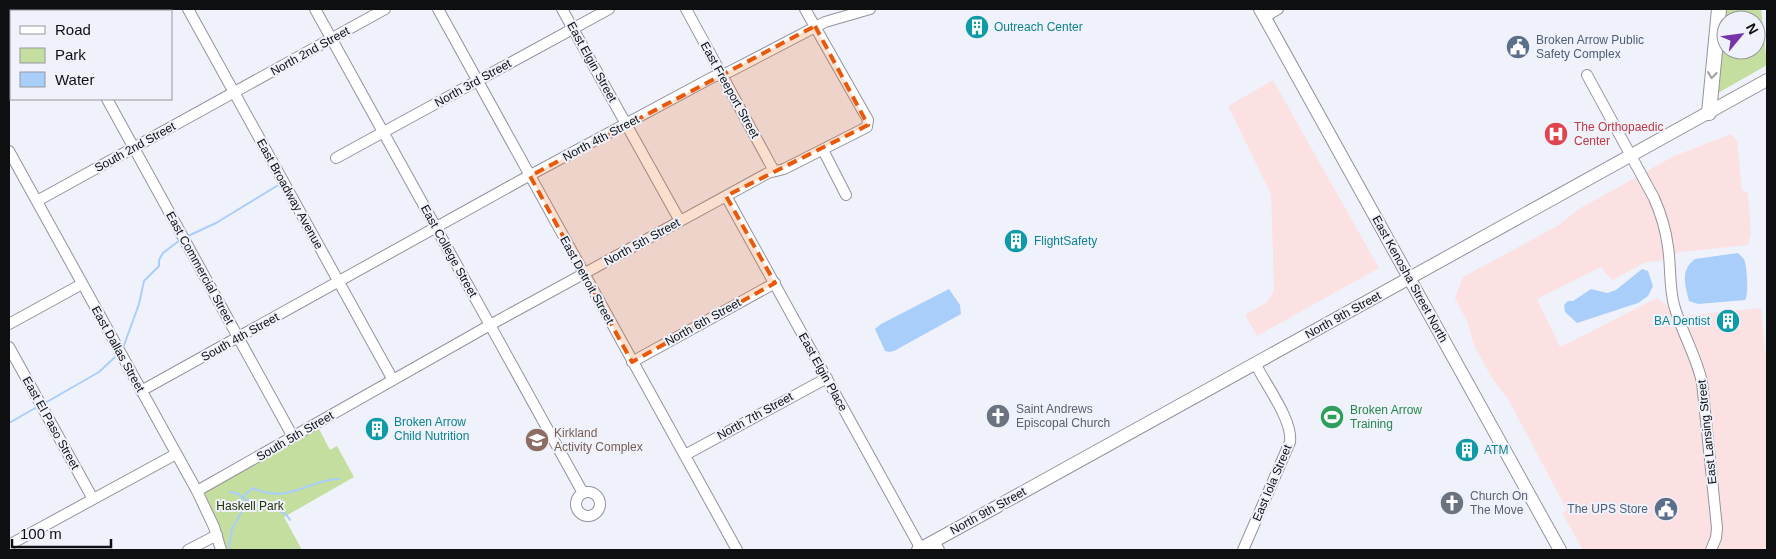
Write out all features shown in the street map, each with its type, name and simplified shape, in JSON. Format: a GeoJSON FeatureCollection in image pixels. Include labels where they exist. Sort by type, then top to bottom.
{"type":"FeatureCollection","features":[{"type":"Feature","properties":{"kind":"highway"},"geometry":{"type":"LineString","coordinates":[[1709,112],[1719,9]]}},
{"type":"Feature","properties":{"kind":"main road","name":"East Kenosha Street North"},"geometry":{"type":"LineString","coordinates":[[1262,13],[1560,550]]}},
{"type":"Feature","properties":{"kind":"main road","name":"North 9th Street"},"geometry":{"type":"LineString","coordinates":[[919,550],[936,546],[1001,504],[1767,80]]}},
{"type":"Feature","properties":{"kind":"street","name":"East Broadway Avenue"},"geometry":{"type":"LineString","coordinates":[[188,9],[393,380]]}},
{"type":"Feature","properties":{"kind":"street","name":"East College Street"},"geometry":{"type":"LineString","coordinates":[[315,9],[583,493]]}},
{"type":"Feature","properties":{"kind":"street","name":"North 2nd Street"},"geometry":{"type":"LineString","coordinates":[[234,93],[385,9]]}},
{"type":"Feature","properties":{"kind":"street","name":"East Detroit Street"},"geometry":{"type":"LineString","coordinates":[[438,9],[737,550]]}},
{"type":"Feature","properties":{"kind":"street","name":"East Elgin Street"},"geometry":{"type":"LineString","coordinates":[[562,9],[680,221]]}},
{"type":"Feature","properties":{"kind":"street","name":"North 3rd Street"},"geometry":{"type":"LineString","coordinates":[[336,158],[610,9]]}},
{"type":"Feature","properties":{"kind":"street","name":"East Freeport Street"},"geometry":{"type":"LineString","coordinates":[[686,9],[774,171]]}},
{"type":"Feature","properties":{"kind":"street"},"geometry":{"type":"LineString","coordinates":[[805,9],[815,26]]}},
{"type":"Feature","properties":{"kind":"street","name":"North 4th Street"},"geometry":{"type":"LineString","coordinates":[[339,282],[713,77],[729,72],[815,26],[870,9]]}},
{"type":"Feature","properties":{"kind":"street"},"geometry":{"type":"LineString","coordinates":[[1262,13],[1278,9]]}},
{"type":"Feature","properties":{"kind":"street","name":"North 5th Street"},"geometry":{"type":"LineString","coordinates":[[393,380],[768,173],[784,169],[862,130],[868,125],[868,120],[815,26]]}},
{"type":"Feature","properties":{"kind":"street","name":"East Lansing Street"},"geometry":{"type":"LineString","coordinates":[[1587,75],[1654,198],[1662,220],[1668,247],[1670,285],[1674,305],[1699,369],[1702,382],[1717,533],[1713,547]]}},
{"type":"Feature","properties":{"kind":"street","name":"South 2nd Street"},"geometry":{"type":"LineString","coordinates":[[36,201],[234,93]]}},
{"type":"Feature","properties":{"kind":"street","name":"East Commercial Street"},"geometry":{"type":"LineString","coordinates":[[108,100],[293,437]]}},
{"type":"Feature","properties":{"kind":"street"},"geometry":{"type":"LineString","coordinates":[[823,150],[846,195]]}},
{"type":"Feature","properties":{"kind":"street","name":"East Dallas Street"},"geometry":{"type":"LineString","coordinates":[[9,151],[196,491],[217,535],[221,550]]}},
{"type":"Feature","properties":{"kind":"street","name":"East Elgin Place"},"geometry":{"type":"LineString","coordinates":[[726,196],[827,378],[919,550]]}},
{"type":"Feature","properties":{"kind":"street","name":"South 4th Street"},"geometry":{"type":"LineString","coordinates":[[141,391],[339,282]]}},
{"type":"Feature","properties":{"kind":"street","name":"North 6th Street"},"geometry":{"type":"LineString","coordinates":[[632,362],[774,283]]}},
{"type":"Feature","properties":{"kind":"street"},"geometry":{"type":"LineString","coordinates":[[9,324],[82,284]]}},
{"type":"Feature","properties":{"kind":"street","name":"East El Paso Street"},"geometry":{"type":"LineString","coordinates":[[9,347],[92,500]]}},
{"type":"Feature","properties":{"kind":"street","name":"East Iola Street"},"geometry":{"type":"LineString","coordinates":[[1243,550],[1290,442],[1286,419],[1255,364]]}},
{"type":"Feature","properties":{"kind":"street","name":"North 7th Street"},"geometry":{"type":"LineString","coordinates":[[684,455],[827,378]]}},
{"type":"Feature","properties":{"kind":"street","name":"South 5th Street"},"geometry":{"type":"LineString","coordinates":[[196,491],[393,380]]}},
{"type":"Feature","properties":{"kind":"street"},"geometry":{"type":"LineString","coordinates":[[10,543],[176,454]]}},
{"type":"Feature","properties":{"kind":"street"},"geometry":{"type":"LineString","coordinates":[[188,550],[217,535]]}},
{"type":"Feature","properties":{"kind":"highlighted area"},"geometry":{"type":"Polygon","coordinates":[[[815,26],[868,125],[726,196],[775,283],[632,362],[530,176],[815,26]]]}},
{"type":"Feature","properties":{"kind":"shaded area"},"geometry":{"type":"Polygon","coordinates":[[[1273,80],[1379,268],[1257,336],[1245,315],[1267,302],[1274,290],[1271,194],[1228,106],[1273,80]]]}},
{"type":"Feature","properties":{"kind":"shaded area"},"geometry":{"type":"Polygon","coordinates":[[[1731,134],[1737,141],[1742,190],[1748,193],[1751,234],[1748,245],[1680,252],[1659,261],[1646,262],[1613,280],[1601,267],[1537,299],[1560,347],[1657,298],[1681,316],[1761,308],[1767,369],[1767,550],[1583,550],[1562,513],[1567,510],[1509,401],[1492,378],[1474,346],[1467,321],[1455,298],[1463,277],[1559,225],[1577,210],[1674,156],[1731,134]]]}},
{"type":"Feature","properties":{"kind":"green space"},"geometry":{"type":"Polygon","coordinates":[[[1724,9],[1761,10],[1724,10],[1724,9]]]}},
{"type":"Feature","properties":{"kind":"green space"},"geometry":{"type":"Polygon","coordinates":[[[1766,56],[1767,65],[1718,93],[1720,60],[1766,60],[1766,56]]]}},
{"type":"Feature","properties":{"kind":"green space","name":"Haskell Park"},"geometry":{"type":"Polygon","coordinates":[[[318,427],[330,450],[337,446],[354,477],[284,517],[302,550],[227,550],[219,525],[204,492],[318,427]]]}},
{"type":"Feature","properties":{"kind":"water"},"geometry":{"type":"Polygon","coordinates":[[[1738,253],[1744,259],[1746,268],[1747,287],[1745,300],[1698,304],[1689,301],[1685,273],[1690,263],[1695,259],[1738,253]]]}},
{"type":"Feature","properties":{"kind":"water"},"geometry":{"type":"Polygon","coordinates":[[[1642,269],[1648,271],[1653,286],[1648,296],[1638,303],[1577,323],[1565,312],[1564,305],[1568,301],[1573,301],[1591,289],[1607,293],[1616,290],[1642,269]]]}},
{"type":"Feature","properties":{"kind":"water"},"geometry":{"type":"Polygon","coordinates":[[[949,289],[960,305],[961,314],[894,351],[885,351],[875,329],[881,324],[949,289]]]}},
{"type":"Feature","properties":{"kind":"waterway"},"geometry":{"type":"LineString","coordinates":[[188,236],[216,223],[280,184]]}},
{"type":"Feature","properties":{"kind":"waterway"},"geometry":{"type":"LineString","coordinates":[[123,348],[139,304],[144,281],[159,266],[159,260],[163,253],[180,240]]}},
{"type":"Feature","properties":{"kind":"waterway"},"geometry":{"type":"LineString","coordinates":[[45,403],[99,372],[115,357]]}},
{"type":"Feature","properties":{"kind":"waterway"},"geometry":{"type":"LineString","coordinates":[[9,423],[37,407]]}},
{"type":"Feature","properties":{"kind":"waterway"},"geometry":{"type":"LineString","coordinates":[[243,497],[253,488],[278,494],[288,493],[328,480],[339,479]]}},
{"type":"Feature","properties":{"kind":"waterway"},"geometry":{"type":"LineString","coordinates":[[230,492],[239,494],[241,497],[257,505],[281,512],[288,516],[290,520]]}},
{"type":"Feature","properties":{"kind":"waterway"},"geometry":{"type":"LineString","coordinates":[[229,547],[232,529],[247,502]]}},
{"type":"Feature","properties":{"kind":"place","name":"Outreach Center"},"geometry":{"type":"Point","coordinates":[977,27]}},
{"type":"Feature","properties":{"kind":"place","name":"Broken Arrow Public Safety Complex"},"geometry":{"type":"Point","coordinates":[1518,47]}},
{"type":"Feature","properties":{"kind":"place","name":"The Orthopaedic Center"},"geometry":{"type":"Point","coordinates":[1556,134]}},
{"type":"Feature","properties":{"kind":"place","name":"FlightSafety"},"geometry":{"type":"Point","coordinates":[1016,241]}},
{"type":"Feature","properties":{"kind":"place","name":"BA Dentist"},"geometry":{"type":"Point","coordinates":[1728,321]}},
{"type":"Feature","properties":{"kind":"place","name":"Saint Andrews Episcopal Church"},"geometry":{"type":"Point","coordinates":[998,416]}},
{"type":"Feature","properties":{"kind":"place","name":"Broken Arrow Training"},"geometry":{"type":"Point","coordinates":[1332,417]}},
{"type":"Feature","properties":{"kind":"place","name":"Broken Arrow Child Nutrition"},"geometry":{"type":"Point","coordinates":[377,429]}},
{"type":"Feature","properties":{"kind":"place","name":"Kirkland Activity Complex"},"geometry":{"type":"Point","coordinates":[537,440]}},
{"type":"Feature","properties":{"kind":"place","name":"ATM"},"geometry":{"type":"Point","coordinates":[1467,450]}},
{"type":"Feature","properties":{"kind":"place","name":"Church On The Move"},"geometry":{"type":"Point","coordinates":[1452,503]}},
{"type":"Feature","properties":{"kind":"place","name":"The UPS Store"},"geometry":{"type":"Point","coordinates":[1666,509]}}]}
